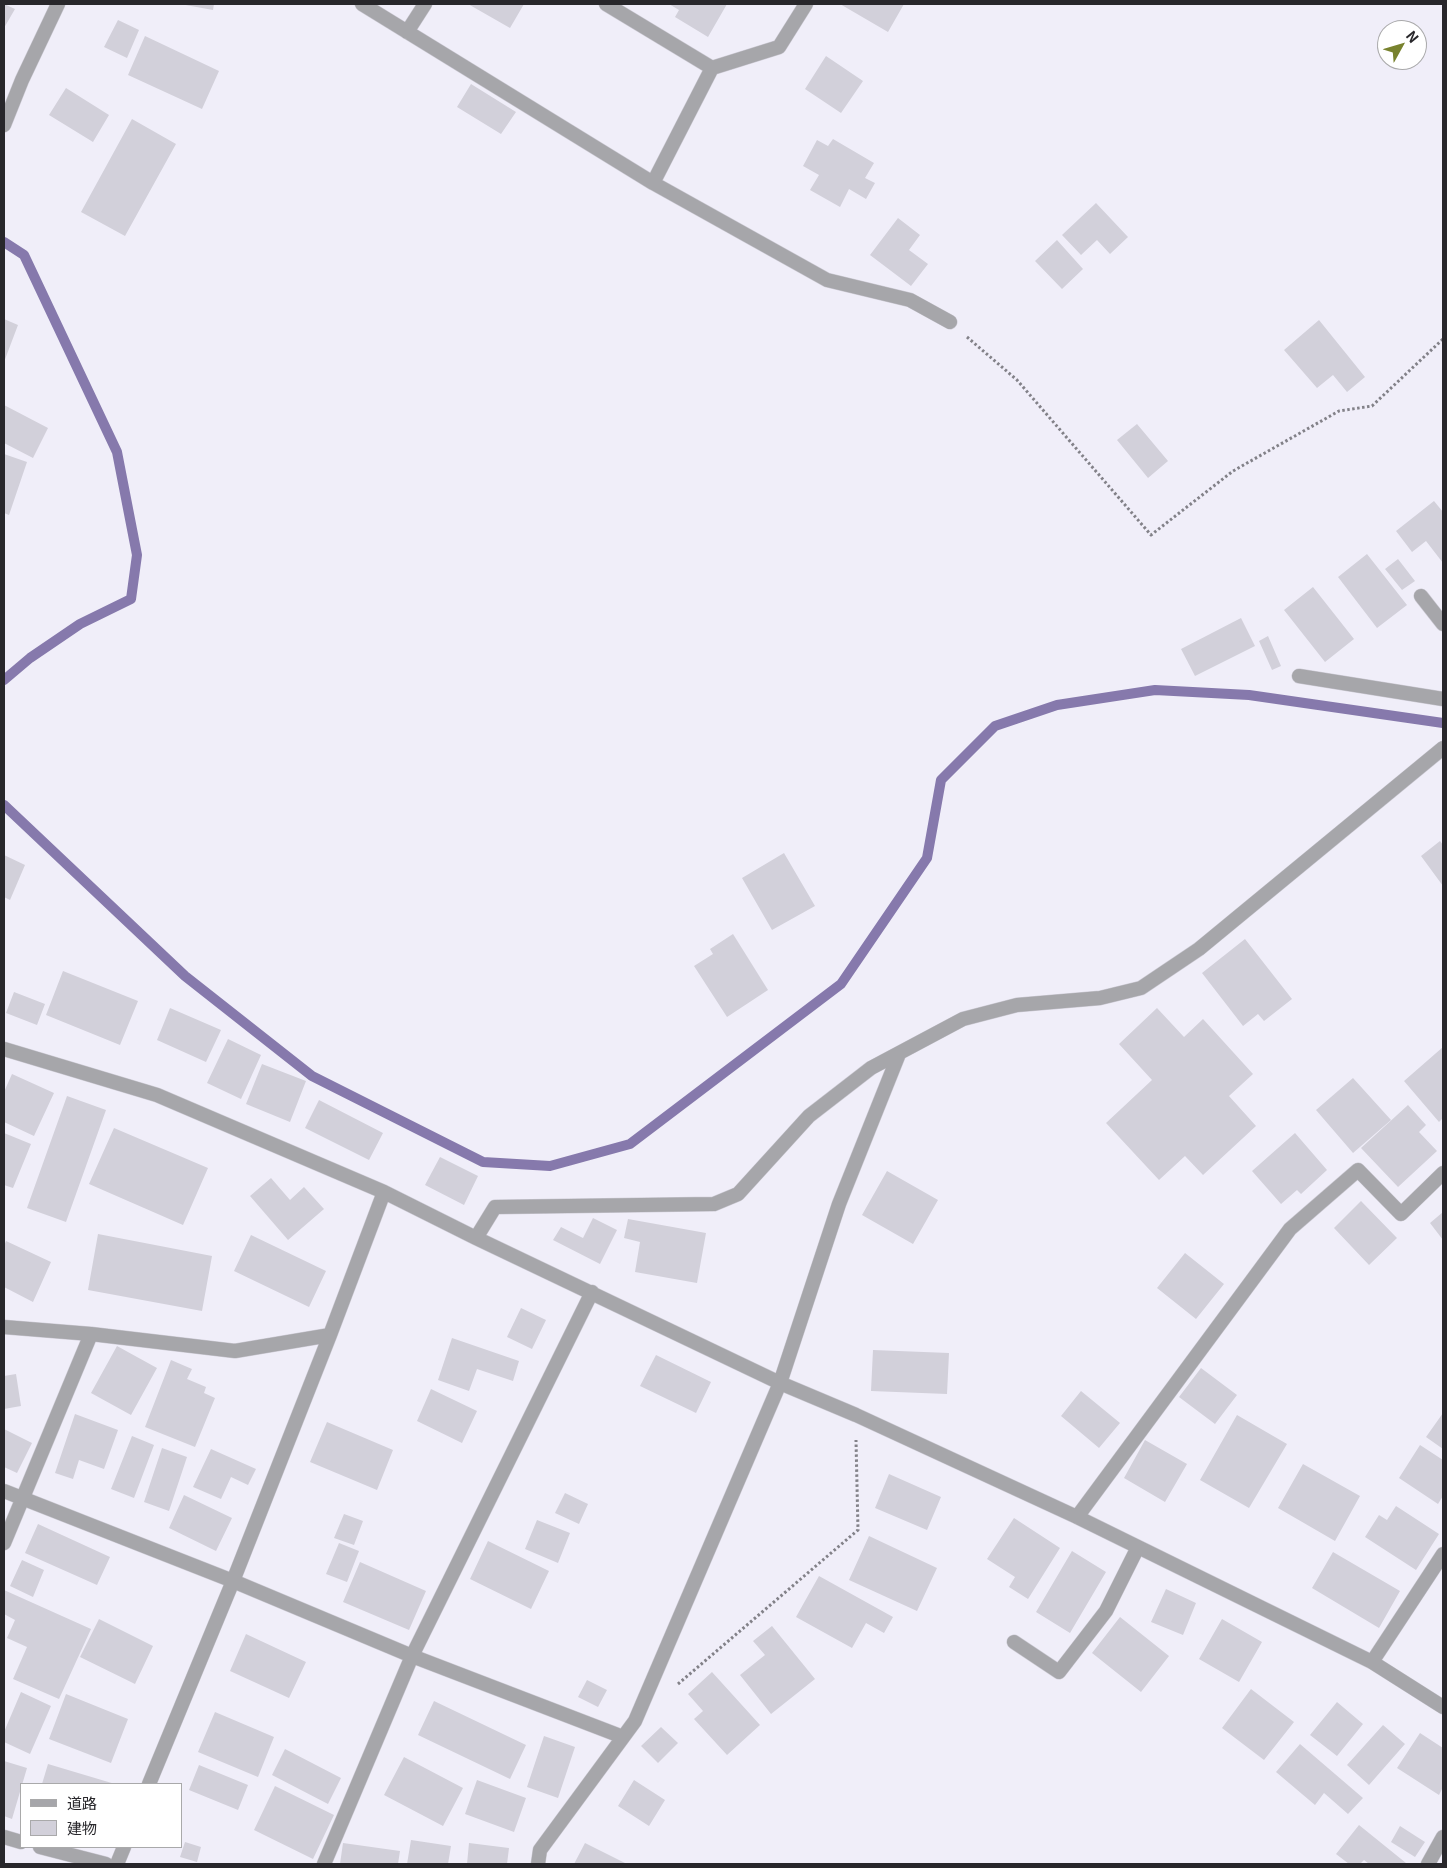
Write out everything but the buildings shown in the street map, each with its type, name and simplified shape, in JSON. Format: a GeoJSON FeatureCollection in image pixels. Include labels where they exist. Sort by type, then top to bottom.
{"type":"FeatureCollection","features":[{"type":"Feature","properties":{"kind":"street"},"geometry":{"type":"LineString","coordinates":[[4,125],[22,80],[58,4]]}},
{"type":"Feature","properties":{"kind":"street"},"geometry":{"type":"LineString","coordinates":[[362,4],[654,183],[827,280],[910,300],[950,322]]}},
{"type":"Feature","properties":{"kind":"street"},"geometry":{"type":"LineString","coordinates":[[407,32],[425,4]]}},
{"type":"Feature","properties":{"kind":"street"},"geometry":{"type":"LineString","coordinates":[[606,4],[712,68]]}},
{"type":"Feature","properties":{"kind":"street"},"geometry":{"type":"LineString","coordinates":[[654,183],[712,68],[779,46],[806,4]]}},
{"type":"Feature","properties":{"kind":"street"},"geometry":{"type":"LineString","coordinates":[[1421,596],[1443,624]]}},
{"type":"Feature","properties":{"kind":"street"},"geometry":{"type":"LineString","coordinates":[[1299,676],[1443,698]]}},
{"type":"Feature","properties":{"kind":"street"},"geometry":{"type":"LineString","coordinates":[[476,1238],[495,1207],[714,1204],[738,1194],[809,1116],[871,1068],[963,1019],[1017,1005],[1100,998],[1141,988],[1199,949],[1443,748]]}},
{"type":"Feature","properties":{"kind":"street"},"geometry":{"type":"LineString","coordinates":[[4,1049],[157,1095],[384,1192],[780,1383],[856,1415],[1077,1518],[1372,1662],[1443,1707]]}},
{"type":"Feature","properties":{"kind":"street"},"geometry":{"type":"LineString","coordinates":[[538,1864],[540,1850],[635,1721],[780,1383],[840,1204],[899,1054]]}},
{"type":"Feature","properties":{"kind":"street"},"geometry":{"type":"LineString","coordinates":[[1077,1518],[1290,1229],[1358,1170],[1401,1214],[1443,1173]]}},
{"type":"Feature","properties":{"kind":"street"},"geometry":{"type":"LineString","coordinates":[[150,1783],[233,1581],[384,1192]]}},
{"type":"Feature","properties":{"kind":"street"},"geometry":{"type":"LineString","coordinates":[[324,1864],[412,1656],[592,1292]]}},
{"type":"Feature","properties":{"kind":"street"},"geometry":{"type":"LineString","coordinates":[[4,1327],[91,1334],[235,1351],[330,1335]]}},
{"type":"Feature","properties":{"kind":"street"},"geometry":{"type":"LineString","coordinates":[[4,1543],[91,1334]]}},
{"type":"Feature","properties":{"kind":"street"},"geometry":{"type":"LineString","coordinates":[[4,1491],[233,1581],[412,1656],[623,1737]]}},
{"type":"Feature","properties":{"kind":"street"},"geometry":{"type":"LineString","coordinates":[[1014,1642],[1060,1672],[1106,1611],[1138,1548]]}},
{"type":"Feature","properties":{"kind":"street"},"geometry":{"type":"LineString","coordinates":[[1372,1662],[1443,1554]]}},
{"type":"Feature","properties":{"kind":"street"},"geometry":{"type":"LineString","coordinates":[[4,1837],[20,1842]]}},
{"type":"Feature","properties":{"kind":"street"},"geometry":{"type":"LineString","coordinates":[[1428,1864],[1443,1837]]}},
{"type":"Feature","properties":{"kind":"street"},"geometry":{"type":"LineString","coordinates":[[44,1848],[106,1864]]}},
{"type":"Feature","properties":{"kind":"street"},"geometry":{"type":"LineString","coordinates":[[116,1864],[124,1848]]}},
{"type":"Feature","properties":{"kind":"path"},"geometry":{"type":"LineString","coordinates":[[950,322],[1017,380],[1151,534],[1233,471],[1339,411],[1372,406],[1443,339]]}},
{"type":"Feature","properties":{"kind":"path"},"geometry":{"type":"LineString","coordinates":[[672,1690],[858,1530],[856,1415]]}},
{"type":"Feature","properties":{"kind":"waterway"},"geometry":{"type":"LineString","coordinates":[[4,242],[24,255],[117,452],[137,555],[131,599],[80,624],[30,658],[4,680]]}},
{"type":"Feature","properties":{"kind":"waterway"},"geometry":{"type":"LineString","coordinates":[[4,805],[185,976],[312,1076],[483,1162],[550,1166],[630,1144],[841,984],[927,858],[941,780],[995,726],[1057,705],[1155,690],[1249,695],[1443,723]]}}]}
